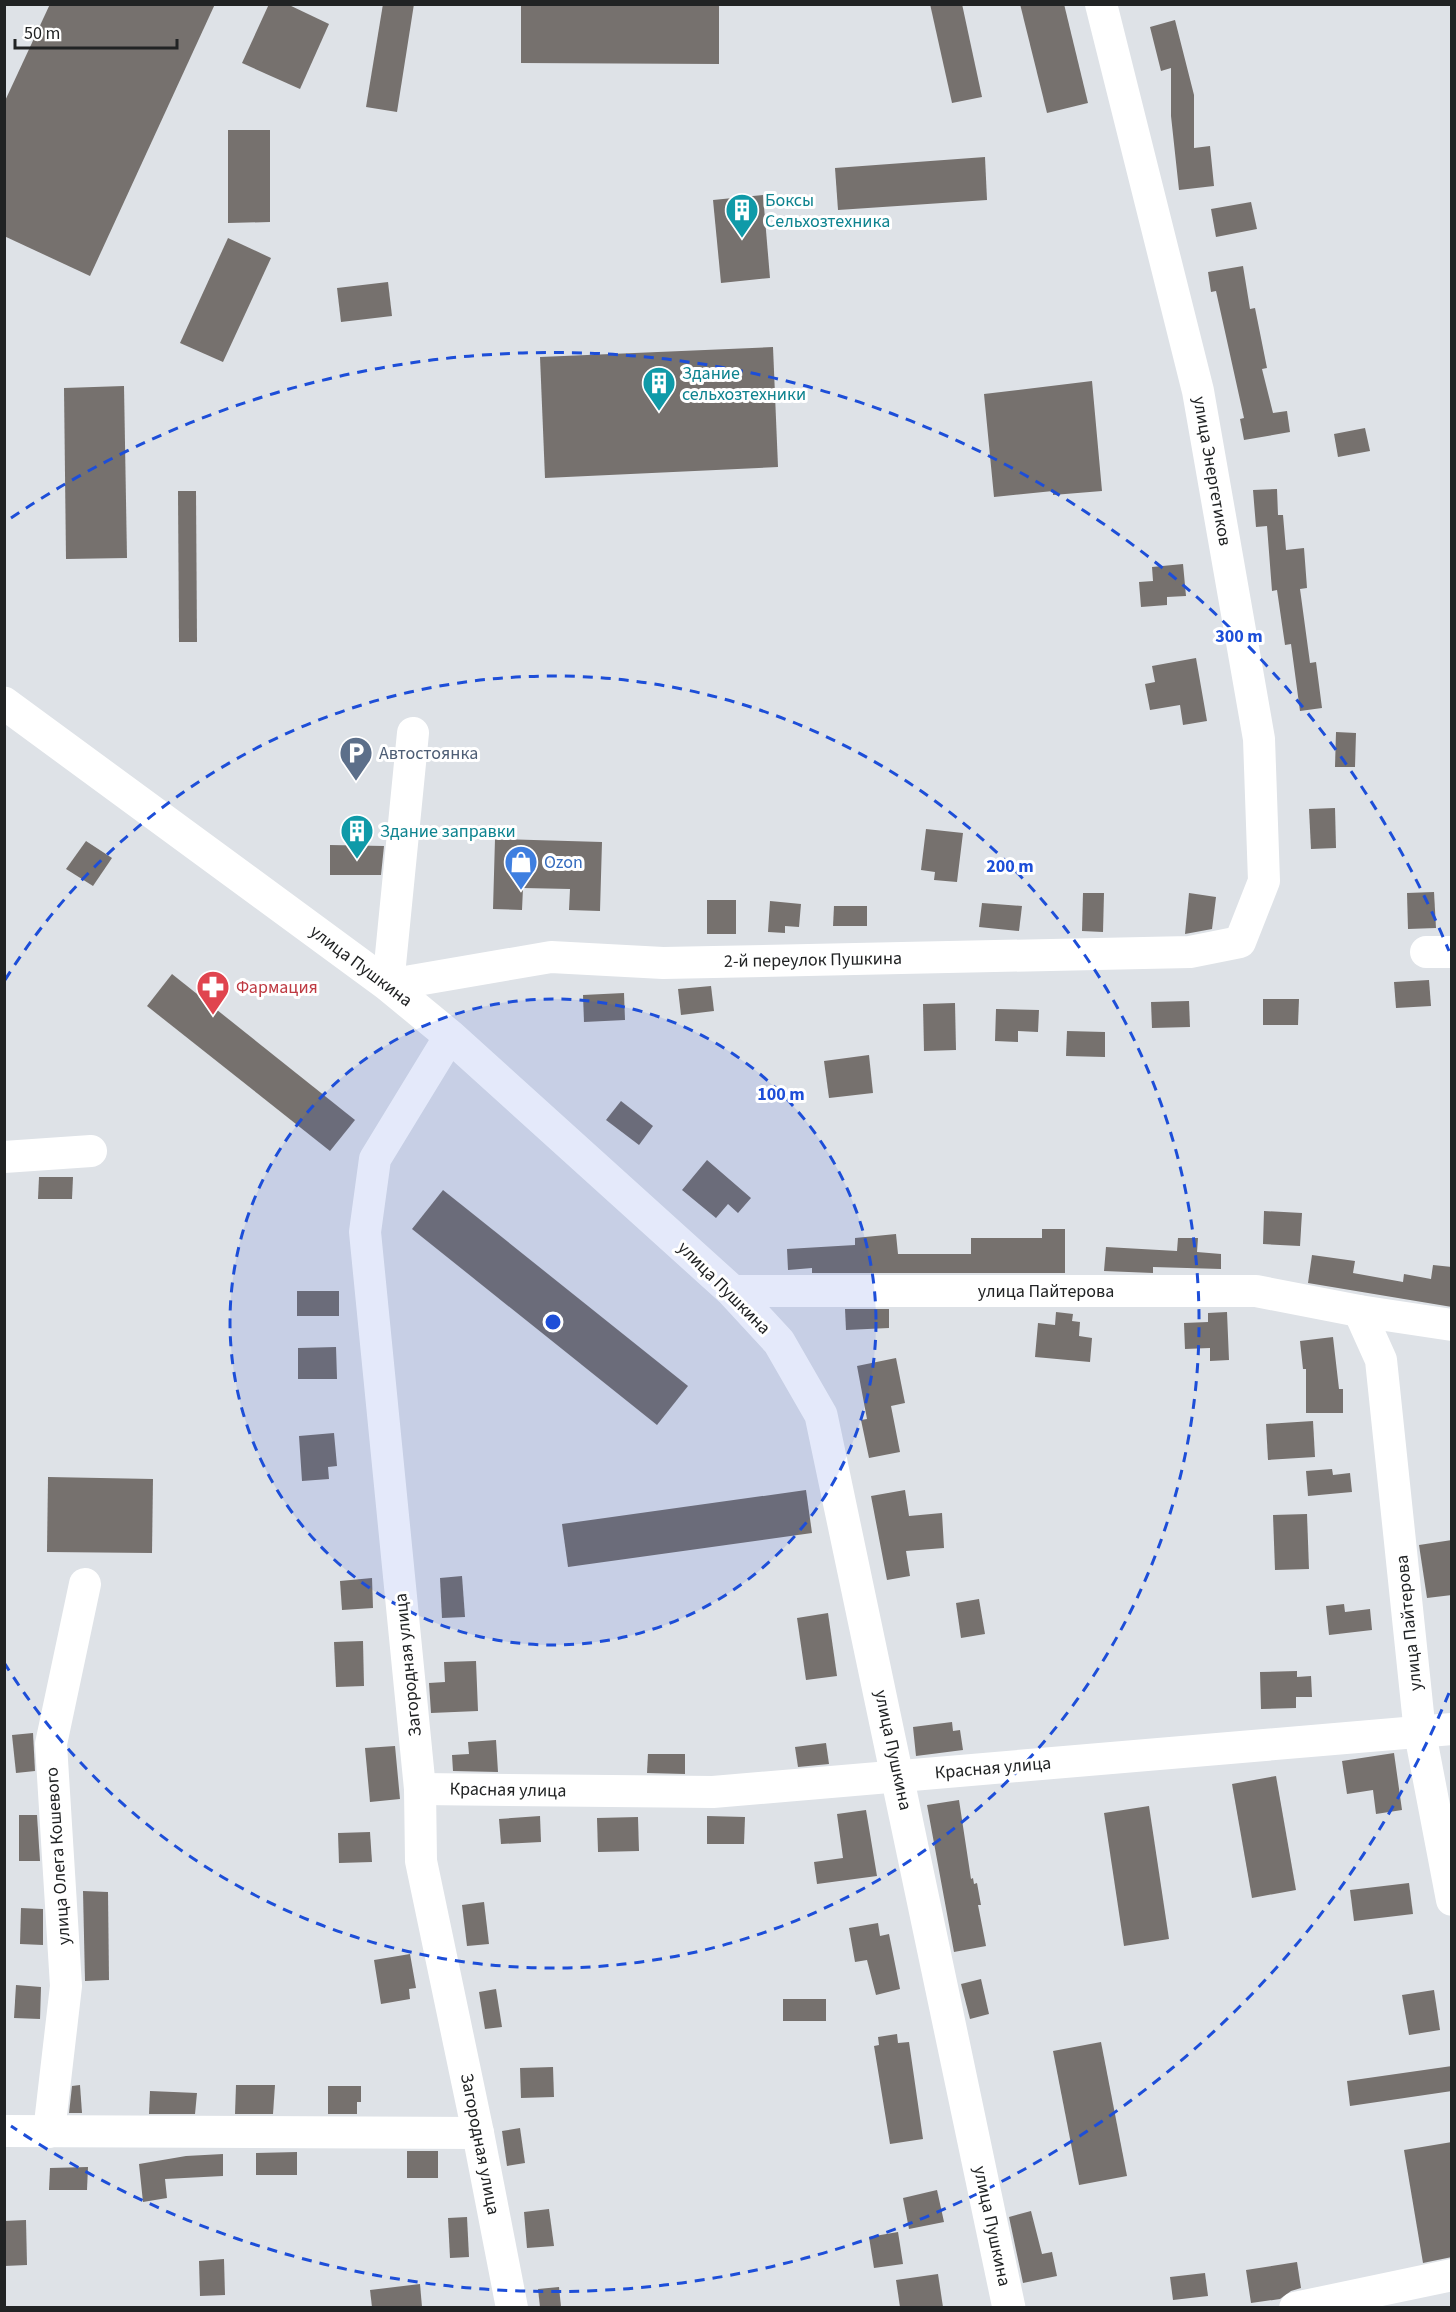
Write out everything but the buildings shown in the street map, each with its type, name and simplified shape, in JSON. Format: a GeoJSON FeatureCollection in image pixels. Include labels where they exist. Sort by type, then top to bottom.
{"type":"FeatureCollection","features":[{"type":"Feature","properties":{"kind":"main road","name":"улица Пушкина"},"geometry":{"type":"LineString","coordinates":[[4,703],[388,985],[450,1036],[732,1291],[778,1342],[821,1415],[899,1775],[1009,2307]]}},
{"type":"Feature","properties":{"kind":"street","name":"улица Энергетиков"},"geometry":{"type":"LineString","coordinates":[[1101,4],[1198,391],[1259,739],[1264,880],[1240,942]]}},
{"type":"Feature","properties":{"kind":"street"},"geometry":{"type":"LineString","coordinates":[[388,985],[413,733]]}},
{"type":"Feature","properties":{"kind":"street","name":"2-й переулок Пушкина"},"geometry":{"type":"LineString","coordinates":[[388,985],[551,957],[663,963],[1190,952],[1240,942]]}},
{"type":"Feature","properties":{"kind":"street","name":"Загородная улица"},"geometry":{"type":"LineString","coordinates":[[450,1036],[375,1159],[365,1232],[420,1789],[421,1861],[512,2307]]}},
{"type":"Feature","properties":{"kind":"street"},"geometry":{"type":"LineString","coordinates":[[4,1157],[91,1151]]}},
{"type":"Feature","properties":{"kind":"street","name":"улица Пайтерова"},"geometry":{"type":"LineString","coordinates":[[732,1291],[1256,1291],[1359,1311],[1452,1325]]}},
{"type":"Feature","properties":{"kind":"street","name":"улица Пайтерова"},"geometry":{"type":"LineString","coordinates":[[1359,1311],[1381,1360],[1420,1733],[1452,1900]]}},
{"type":"Feature","properties":{"kind":"street","name":"улица Олега Кошевого"},"geometry":{"type":"LineString","coordinates":[[49,2132],[66,1986],[51,1744],[85,1584]]}},
{"type":"Feature","properties":{"kind":"street","name":"Красная улица"},"geometry":{"type":"LineString","coordinates":[[420,1789],[713,1792],[1452,1729]]}},
{"type":"Feature","properties":{"kind":"street"},"geometry":{"type":"LineString","coordinates":[[4,2131],[478,2133]]}},
{"type":"Feature","properties":{"kind":"street"},"geometry":{"type":"LineString","coordinates":[[1295,2307],[1452,2275]]}},
{"type":"Feature","properties":{"kind":"place","name":"Боксы Сельхозтехника"},"geometry":{"type":"Point","coordinates":[742,239]}},
{"type":"Feature","properties":{"kind":"place","name":"Здание сельхозтехники"},"geometry":{"type":"Point","coordinates":[659,412]}},
{"type":"Feature","properties":{"kind":"place","name":"Автостоянка"},"geometry":{"type":"Point","coordinates":[356,782]}},
{"type":"Feature","properties":{"kind":"place","name":"Здание заправки"},"geometry":{"type":"Point","coordinates":[357,860]}},
{"type":"Feature","properties":{"kind":"place","name":"Ozon"},"geometry":{"type":"Point","coordinates":[521,891]}},
{"type":"Feature","properties":{"kind":"place","name":"Фармация"},"geometry":{"type":"Point","coordinates":[213,1016]}}]}
